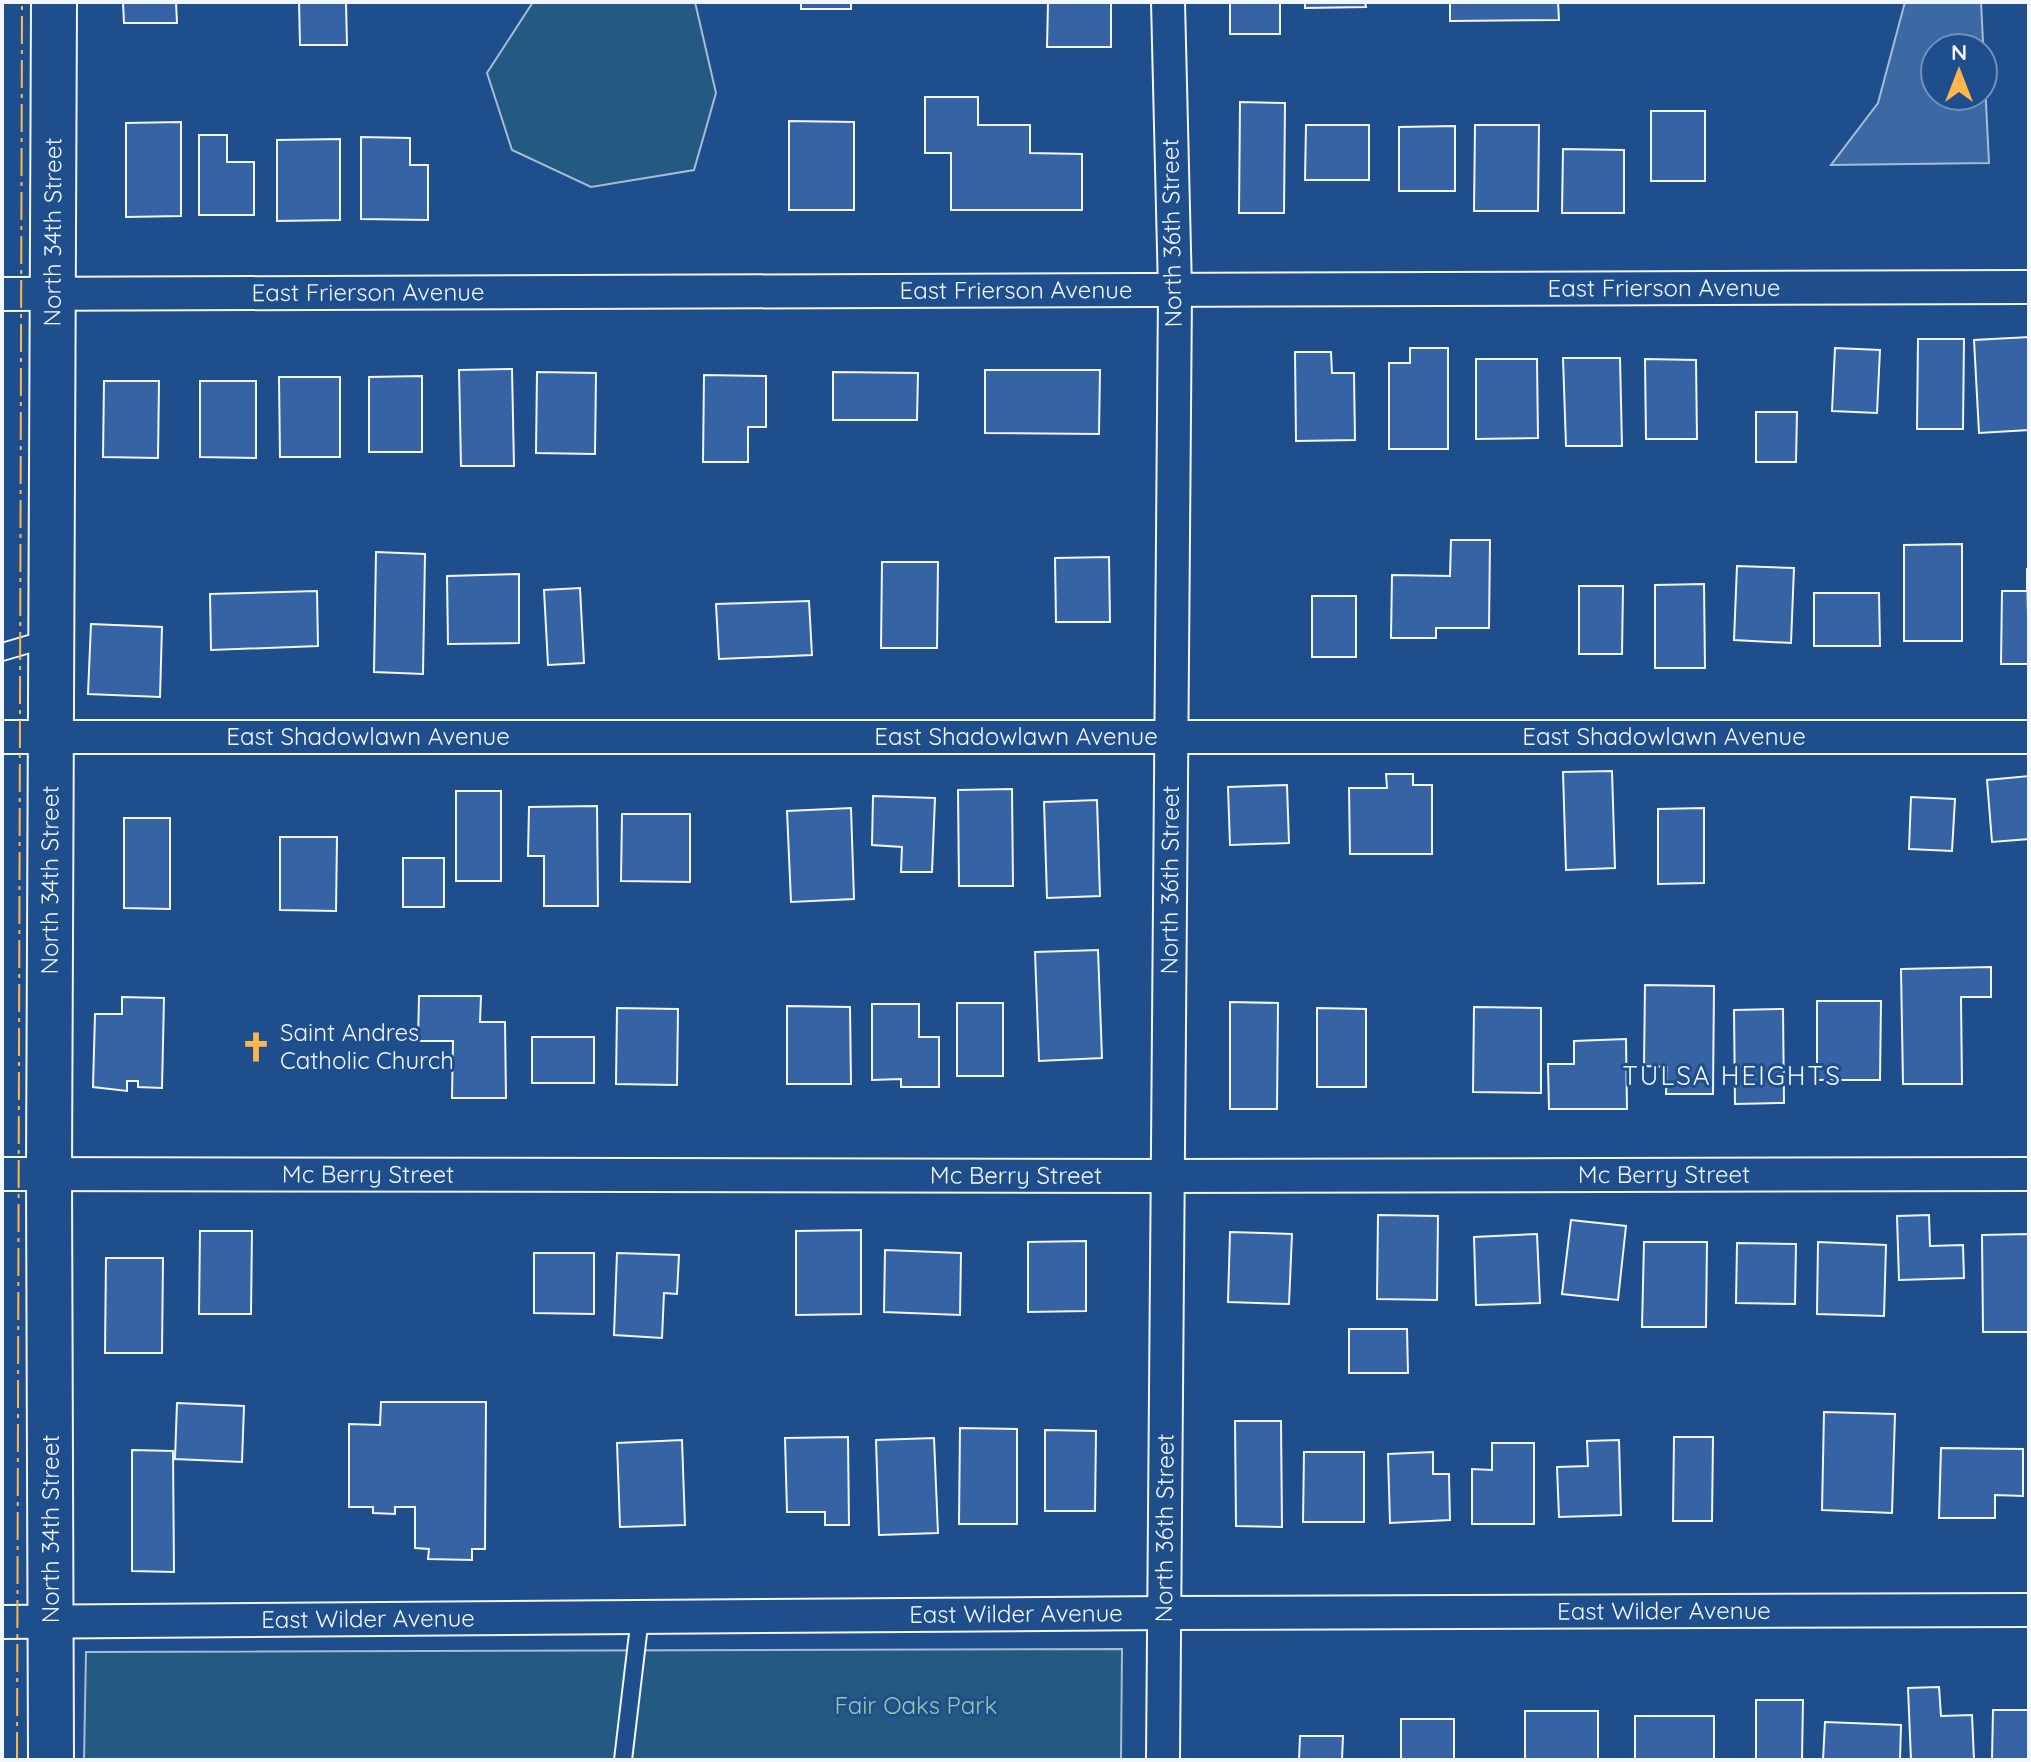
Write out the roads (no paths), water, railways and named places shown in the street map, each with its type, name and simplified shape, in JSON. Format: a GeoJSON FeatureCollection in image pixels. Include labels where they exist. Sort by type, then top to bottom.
{"type":"FeatureCollection","features":[{"type":"Feature","properties":{"kind":"street","name":"North 34th Street"},"geometry":{"type":"LineString","coordinates":[[51,1760],[49,1173],[54,2]]}},
{"type":"Feature","properties":{"kind":"street","name":"North 36th Street"},"geometry":{"type":"LineString","coordinates":[[1163,1760],[1175,291],[1168,2]]}},
{"type":"Feature","properties":{"kind":"street","name":"East Frierson Avenue"},"geometry":{"type":"LineString","coordinates":[[2,294],[2029,287]]}},
{"type":"Feature","properties":{"kind":"street","name":"East Shadowlawn Avenue"},"geometry":{"type":"LineString","coordinates":[[2,737],[2029,737]]}},
{"type":"Feature","properties":{"kind":"street","name":"Mc Berry Street"},"geometry":{"type":"LineString","coordinates":[[2,1174],[2029,1174]]}},
{"type":"Feature","properties":{"kind":"street","name":"East Wilder Avenue"},"geometry":{"type":"LineString","coordinates":[[2,1622],[2029,1610]]}},
{"type":"Feature","properties":{"kind":"lane"},"geometry":{"type":"LineString","coordinates":[[2,652],[52,637]]}},
{"type":"Feature","properties":{"kind":"lane"},"geometry":{"type":"LineString","coordinates":[[623,1760],[640,1617]]}},
{"type":"Feature","properties":{"kind":"place","name":"Saint Andres Catholic Church"},"geometry":{"type":"Point","coordinates":[256,1047]}},
{"type":"Feature","properties":{"kind":"district","name":"TULSA HEIGHTS"},"geometry":{"type":"Point","coordinates":[1732,1076]}},
{"type":"Feature","properties":{"kind":"park label","name":"Fair Oaks Park"},"geometry":{"type":"Point","coordinates":[916,1706]}}]}
